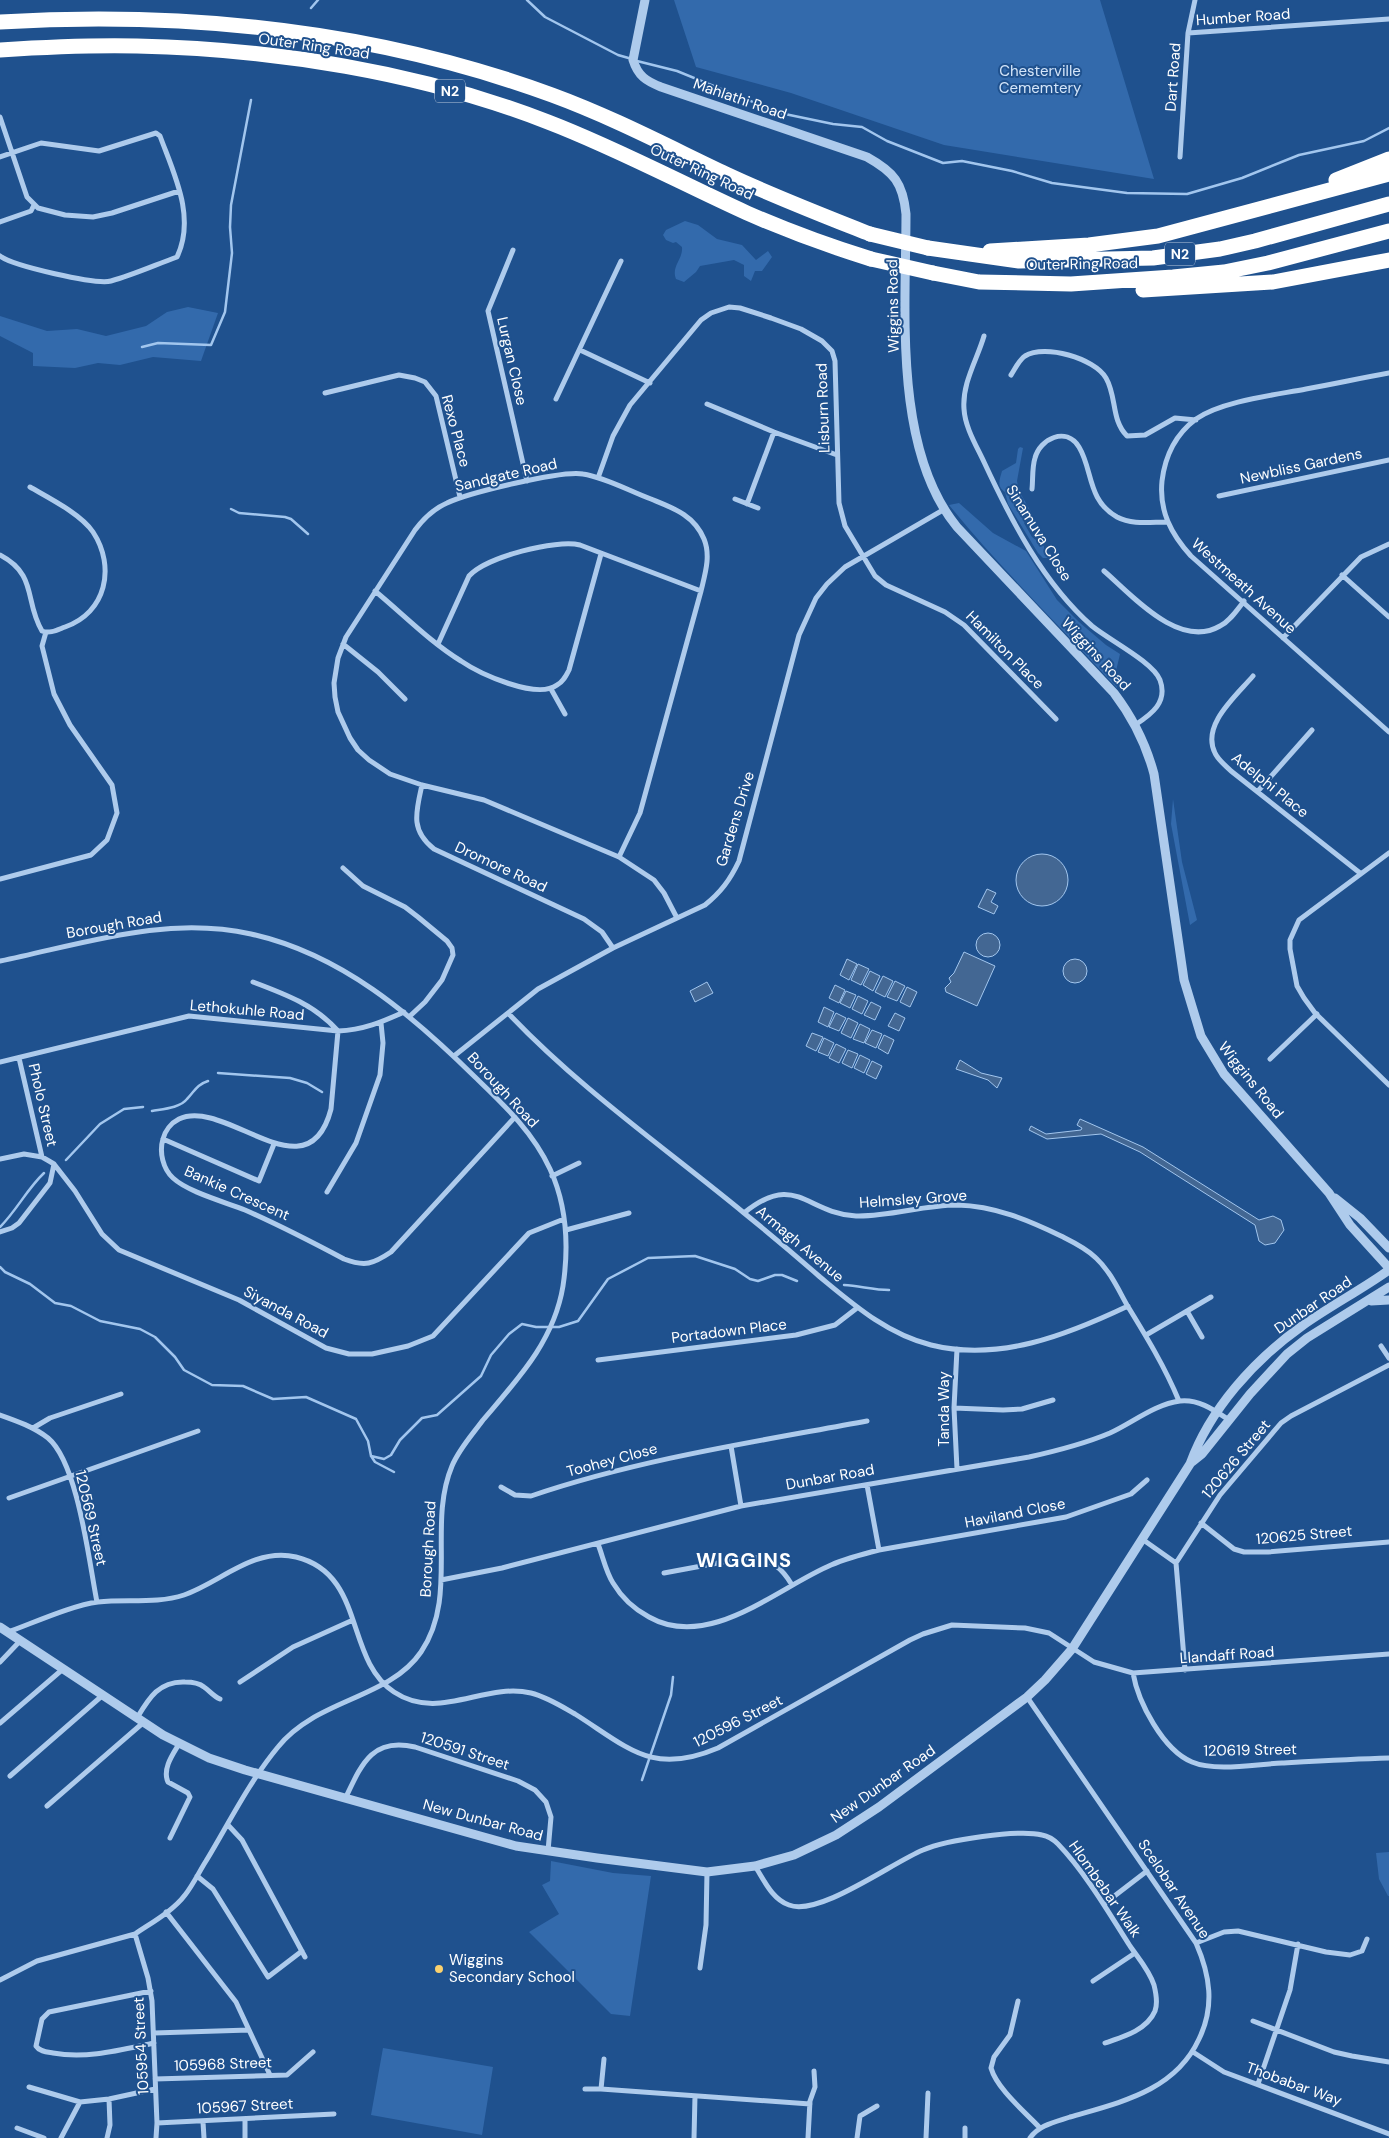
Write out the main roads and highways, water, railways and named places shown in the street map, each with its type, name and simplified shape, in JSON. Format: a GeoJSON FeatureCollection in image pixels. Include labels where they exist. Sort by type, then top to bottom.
{"type":"FeatureCollection","features":[{"type":"Feature","properties":{"kind":"highway","name":"Outer Ring Road"},"geometry":{"type":"LineString","coordinates":[[0,22],[106,18],[186,21],[356,40],[426,56],[507,79],[599,113],[728,175],[870,234],[928,248],[1019,261],[1153,258],[1220,249],[1389,204]]}},
{"type":"Feature","properties":{"kind":"highway","name":"Outer Ring Road"},"geometry":{"type":"LineString","coordinates":[[0,50],[128,46],[202,50],[321,62],[426,84],[548,122],[783,228],[871,259],[933,274],[979,282],[1071,284],[1224,272],[1268,264],[1389,231]]}},
{"type":"Feature","properties":{"kind":"highway"},"geometry":{"type":"LineString","coordinates":[[1291,199],[1389,159]]}},
{"type":"Feature","properties":{"kind":"highway"},"geometry":{"type":"LineString","coordinates":[[966,254],[1019,248],[1089,245],[1158,236],[1389,174]]}},
{"type":"Feature","properties":{"kind":"highway"},"geometry":{"type":"LineString","coordinates":[[1071,284],[1118,291],[1273,282],[1389,259]]}},
{"type":"Feature","properties":{"kind":"waterway"},"geometry":{"type":"LineString","coordinates":[[311,8],[318,0]]}},
{"type":"Feature","properties":{"kind":"waterway"},"geometry":{"type":"LineString","coordinates":[[527,0],[545,17],[618,55],[632,59]]}},
{"type":"Feature","properties":{"kind":"waterway"},"geometry":{"type":"LineString","coordinates":[[637,61],[677,71],[780,113],[833,124],[862,127],[887,141],[943,163],[962,161],[1012,171],[1052,183],[1127,193],[1187,194],[1242,178],[1299,155],[1364,141],[1389,128]]}},
{"type":"Feature","properties":{"kind":"waterway"},"geometry":{"type":"LineString","coordinates":[[142,347],[158,343],[211,345],[225,312],[232,253],[231,205],[251,100]]}},
{"type":"Feature","properties":{"kind":"waterway"},"geometry":{"type":"LineString","coordinates":[[231,509],[239,513],[285,517],[291,519],[308,534]]}},
{"type":"Feature","properties":{"kind":"waterway"},"geometry":{"type":"LineString","coordinates":[[218,1073],[290,1078],[307,1083],[322,1092]]}},
{"type":"Feature","properties":{"kind":"waterway"},"geometry":{"type":"LineString","coordinates":[[152,1111],[171,1108],[184,1102],[198,1086],[208,1081]]}},
{"type":"Feature","properties":{"kind":"waterway"},"geometry":{"type":"LineString","coordinates":[[66,1160],[100,1124],[124,1109],[143,1107]]}},
{"type":"Feature","properties":{"kind":"waterway"},"geometry":{"type":"LineString","coordinates":[[0,1227],[44,1173]]}},
{"type":"Feature","properties":{"kind":"waterway"},"geometry":{"type":"LineString","coordinates":[[0,1267],[5,1272],[30,1284],[55,1303],[71,1306],[100,1321],[140,1329],[155,1337],[175,1357],[184,1370],[212,1385],[243,1386],[273,1399],[306,1397],[356,1419],[368,1441],[371,1456],[384,1459],[391,1455],[400,1440],[422,1418],[437,1415],[481,1376],[491,1355],[509,1334],[522,1324],[536,1327],[559,1327],[578,1321],[608,1279],[648,1258],[695,1256],[735,1269],[750,1279],[758,1281],[775,1275],[782,1275],[797,1281]]}},
{"type":"Feature","properties":{"kind":"waterway"},"geometry":{"type":"LineString","coordinates":[[844,1285],[889,1290]]}},
{"type":"Feature","properties":{"kind":"waterway"},"geometry":{"type":"LineString","coordinates":[[371,1456],[375,1462],[394,1472]]}},
{"type":"Feature","properties":{"kind":"waterway"},"geometry":{"type":"LineString","coordinates":[[642,1780],[671,1695],[673,1677]]}},
{"type":"Feature","properties":{"kind":"place","name":"Wiggins Secondary School"},"geometry":{"type":"Point","coordinates":[439,1969]}},
{"type":"Feature","properties":{"kind":"district","name":"WIGGINS"},"geometry":{"type":"Point","coordinates":[744,1560]}},
{"type":"Feature","properties":{"kind":"park label","name":"Chesterville Cememtery"},"geometry":{"type":"Point","coordinates":[1040,80]}}]}
